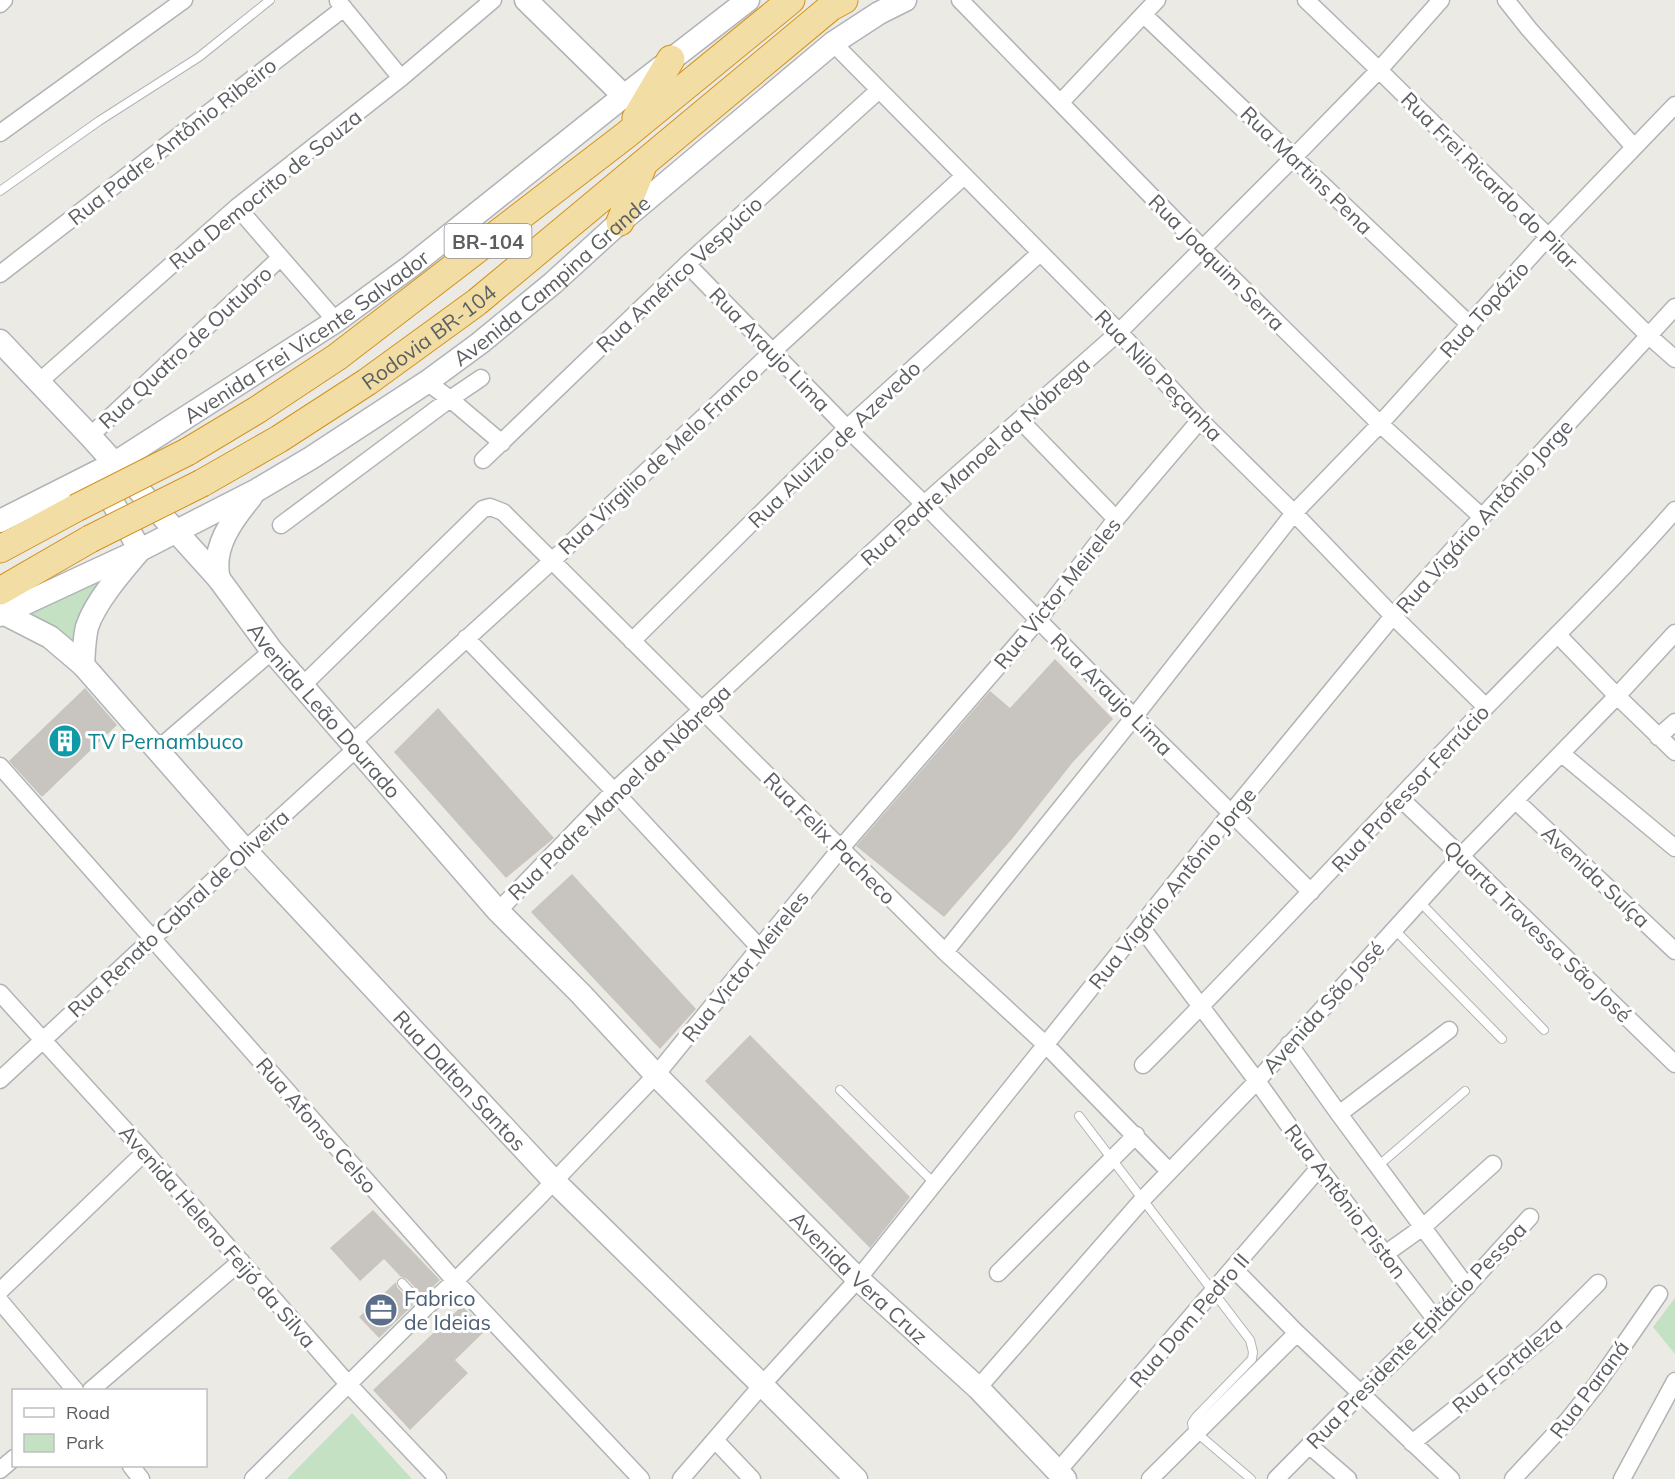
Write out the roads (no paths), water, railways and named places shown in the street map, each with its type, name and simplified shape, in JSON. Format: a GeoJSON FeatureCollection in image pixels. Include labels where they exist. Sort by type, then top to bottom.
{"type":"FeatureCollection","features":[{"type":"Feature","properties":{"kind":"highway","name":"Rodovia BR-104"},"geometry":{"type":"LineString","coordinates":[[0,549],[187,452],[257,410],[337,357],[626,135],[791,0]]}},
{"type":"Feature","properties":{"kind":"highway","name":"Rodovia BR-104"},"geometry":{"type":"LineString","coordinates":[[1,606],[90,539],[202,483],[279,439],[367,382],[477,302],[831,8],[844,0]]}},
{"type":"Feature","properties":{"kind":"highway"},"geometry":{"type":"LineString","coordinates":[[626,135],[671,59]]}},
{"type":"Feature","properties":{"kind":"highway"},"geometry":{"type":"LineString","coordinates":[[620,222],[643,164]]}},
{"type":"Feature","properties":{"kind":"main road"},"geometry":{"type":"LineString","coordinates":[[526,0],[624,96]]}},
{"type":"Feature","properties":{"kind":"main road","name":"Avenida Frei Vicente Salvador"},"geometry":{"type":"LineString","coordinates":[[0,521],[105,468],[336,321],[411,266],[748,0]]}},
{"type":"Feature","properties":{"kind":"main road","name":"Avenida Campina Grande"},"geometry":{"type":"LineString","coordinates":[[1,606],[140,550],[257,490],[312,458],[427,382],[553,284],[620,222],[833,43],[879,13],[905,0]]}},
{"type":"Feature","properties":{"kind":"main road","name":"Avenida Leão Dourado"},"geometry":{"type":"LineString","coordinates":[[0,340],[90,436],[105,468],[177,532],[219,579],[272,651],[498,911],[580,993],[656,1075]]}},
{"type":"Feature","properties":{"kind":"main road"},"geometry":{"type":"LineString","coordinates":[[83,664],[85,638],[92,615],[120,574],[140,550],[105,468]]}},
{"type":"Feature","properties":{"kind":"main road"},"geometry":{"type":"LineString","coordinates":[[219,579],[217,561],[225,534],[257,490]]}},
{"type":"Feature","properties":{"kind":"main road","name":"Rua Dalton Santos"},"geometry":{"type":"LineString","coordinates":[[1,606],[50,637],[83,664],[245,850],[554,1181],[856,1479]]}},
{"type":"Feature","properties":{"kind":"main road","name":"Avenida Vera Cruz"},"geometry":{"type":"LineString","coordinates":[[656,1075],[858,1279],[978,1388],[1061,1475]]}},
{"type":"Feature","properties":{"kind":"street"},"geometry":{"type":"LineString","coordinates":[[0,4],[4,0]]}},
{"type":"Feature","properties":{"kind":"street"},"geometry":{"type":"LineString","coordinates":[[0,133],[184,0]]}},
{"type":"Feature","properties":{"kind":"street","name":"Rua Democrito de Souza"},"geometry":{"type":"LineString","coordinates":[[40,381],[237,207],[401,78],[493,0]]}},
{"type":"Feature","properties":{"kind":"street","name":"Rua Joaquim Serra"},"geometry":{"type":"LineString","coordinates":[[960,0],[1203,249],[1380,424],[1482,517]]}},
{"type":"Feature","properties":{"kind":"street"},"geometry":{"type":"LineString","coordinates":[[1061,102],[1156,0]]}},
{"type":"Feature","properties":{"kind":"street","name":"Rua Frei Ricardo do Pilar"},"geometry":{"type":"LineString","coordinates":[[1306,0],[1675,359]]}},
{"type":"Feature","properties":{"kind":"street","name":"Rua Padre Manoel da Nóbrega"},"geometry":{"type":"LineString","coordinates":[[498,911],[614,791],[924,504],[1119,332],[1379,70],[1441,0]]}},
{"type":"Feature","properties":{"kind":"street"},"geometry":{"type":"LineString","coordinates":[[1506,0],[1634,147]]}},
{"type":"Feature","properties":{"kind":"street"},"geometry":{"type":"LineString","coordinates":[[340,4],[401,78]]}},
{"type":"Feature","properties":{"kind":"street","name":"Rua Padre Antônio Ribeiro"},"geometry":{"type":"LineString","coordinates":[[0,274],[340,4]]}},
{"type":"Feature","properties":{"kind":"street","name":"Rua Martins Pena"},"geometry":{"type":"LineString","coordinates":[[1143,15],[1470,326]]}},
{"type":"Feature","properties":{"kind":"street","name":"Rua Nilo Peçanha"},"geometry":{"type":"LineString","coordinates":[[833,43],[1119,332],[1200,420],[1486,707]]}},
{"type":"Feature","properties":{"kind":"street","name":"Rua Américo Vespúcio"},"geometry":{"type":"LineString","coordinates":[[483,460],[687,264],[879,90]]}},
{"type":"Feature","properties":{"kind":"street","name":"Rua Topázio"},"geometry":{"type":"LineString","coordinates":[[945,952],[1294,513],[1380,424],[1548,237],[1675,105]]}},
{"type":"Feature","properties":{"kind":"street","name":"Rua Virgilio de Melo Franco"},"geometry":{"type":"LineString","coordinates":[[354,746],[772,352],[964,176]]}},
{"type":"Feature","properties":{"kind":"street"},"geometry":{"type":"LineString","coordinates":[[237,207],[336,321]]}},
{"type":"Feature","properties":{"kind":"street","name":"Rua Aluizio de Azevedo"},"geometry":{"type":"LineString","coordinates":[[632,640],[847,428],[1040,253]]}},
{"type":"Feature","properties":{"kind":"street","name":"Rua Quatro de Outubro"},"geometry":{"type":"LineString","coordinates":[[90,436],[280,258]]}},
{"type":"Feature","properties":{"kind":"street","name":"Rua Araujo Lima"},"geometry":{"type":"LineString","coordinates":[[687,264],[1134,717],[1311,892]]}},
{"type":"Feature","properties":{"kind":"street","name":"Rua Vigário Antônio Jorge"},"geometry":{"type":"LineString","coordinates":[[681,1479],[858,1279],[1231,813],[1393,616],[1675,307]]}},
{"type":"Feature","properties":{"kind":"street"},"geometry":{"type":"LineString","coordinates":[[281,525],[481,378]]}},
{"type":"Feature","properties":{"kind":"street"},"geometry":{"type":"LineString","coordinates":[[427,382],[502,443]]}},
{"type":"Feature","properties":{"kind":"street"},"geometry":{"type":"LineString","coordinates":[[1020,420],[1116,519]]}},
{"type":"Feature","properties":{"kind":"street","name":"Rua Victor Meireles"},"geometry":{"type":"LineString","coordinates":[[253,1479],[455,1281],[656,1075],[841,848],[1038,620],[1116,519],[1200,420]]}},
{"type":"Feature","properties":{"kind":"street","name":"Rua Felix Pacheco"},"geometry":{"type":"LineString","coordinates":[[302,686],[483,509],[490,507],[503,512],[945,952],[1046,1045],[1169,1171]]}},
{"type":"Feature","properties":{"kind":"street","name":"Rua Professor Ferrúcio"},"geometry":{"type":"LineString","coordinates":[[1143,1065],[1486,707],[1647,543],[1675,510]]}},
{"type":"Feature","properties":{"kind":"street","name":"Avenida São José"},"geometry":{"type":"LineString","coordinates":[[978,1388],[1143,1199],[1257,1081],[1461,856],[1562,754],[1675,633]]}},
{"type":"Feature","properties":{"kind":"street"},"geometry":{"type":"LineString","coordinates":[[1558,635],[1675,752]]}},
{"type":"Feature","properties":{"kind":"street"},"geometry":{"type":"LineString","coordinates":[[466,638],[614,791],[759,947]]}},
{"type":"Feature","properties":{"kind":"street"},"geometry":{"type":"LineString","coordinates":[[158,749],[272,651]]}},
{"type":"Feature","properties":{"kind":"street"},"geometry":{"type":"LineString","coordinates":[[1658,737],[1675,722]]}},
{"type":"Feature","properties":{"kind":"street","name":"Rua Renato Cabral de Oliveira"},"geometry":{"type":"LineString","coordinates":[[0,1080],[354,746]]}},
{"type":"Feature","properties":{"kind":"street"},"geometry":{"type":"LineString","coordinates":[[1562,754],[1675,848]]}},
{"type":"Feature","properties":{"kind":"street","name":"Rua Afonso Celso"},"geometry":{"type":"LineString","coordinates":[[0,766],[455,1281],[641,1479]]}},
{"type":"Feature","properties":{"kind":"street","name":"Quarta Travessa São José"},"geometry":{"type":"LineString","coordinates":[[1400,798],[1675,1064]]}},
{"type":"Feature","properties":{"kind":"street","name":"Avenida Suíça"},"geometry":{"type":"LineString","coordinates":[[1516,801],[1675,951]]}},
{"type":"Feature","properties":{"kind":"street","name":"Rua Antônio Piston"},"geometry":{"type":"LineString","coordinates":[[1141,927],[1202,1006],[1319,1168],[1436,1320]]}},
{"type":"Feature","properties":{"kind":"street","name":"Avenida Heleno Feijó da Silva"},"geometry":{"type":"LineString","coordinates":[[0,993],[145,1152],[348,1384],[438,1479]]}},
{"type":"Feature","properties":{"kind":"street"},"geometry":{"type":"LineString","coordinates":[[1339,1114],[1449,1030]]}},
{"type":"Feature","properties":{"kind":"street"},"geometry":{"type":"LineString","coordinates":[[1289,1044],[1467,1287]]}},
{"type":"Feature","properties":{"kind":"street"},"geometry":{"type":"LineString","coordinates":[[998,1273],[1136,1136]]}},
{"type":"Feature","properties":{"kind":"street"},"geometry":{"type":"LineString","coordinates":[[0,1291],[145,1152]]}},
{"type":"Feature","properties":{"kind":"street"},"geometry":{"type":"LineString","coordinates":[[1385,1254],[1423,1227],[1493,1164]]}},
{"type":"Feature","properties":{"kind":"street","name":"Rua Dom Pedro II"},"geometry":{"type":"LineString","coordinates":[[1061,1475],[1213,1291],[1319,1168]]}},
{"type":"Feature","properties":{"kind":"street","name":"Rua Presidente Epitácio Pessoa"},"geometry":{"type":"LineString","coordinates":[[1276,1479],[1436,1320],[1530,1217]]}},
{"type":"Feature","properties":{"kind":"street"},"geometry":{"type":"LineString","coordinates":[[92,1389],[241,1261]]}},
{"type":"Feature","properties":{"kind":"street"},"geometry":{"type":"LineString","coordinates":[[1233,1268],[1360,1394],[1451,1479]]}},
{"type":"Feature","properties":{"kind":"street","name":"Rua Fortaleza"},"geometry":{"type":"LineString","coordinates":[[1412,1443],[1545,1336],[1598,1282]]}},
{"type":"Feature","properties":{"kind":"street","name":"Rua Paraná"},"geometry":{"type":"LineString","coordinates":[[1514,1479],[1568,1420],[1596,1385],[1659,1294]]}},
{"type":"Feature","properties":{"kind":"street"},"geometry":{"type":"LineString","coordinates":[[0,1301],[74,1389]]}},
{"type":"Feature","properties":{"kind":"street"},"geometry":{"type":"LineString","coordinates":[[1150,1479],[1297,1333]]}},
{"type":"Feature","properties":{"kind":"street"},"geometry":{"type":"LineString","coordinates":[[1622,1479],[1675,1381]]}},
{"type":"Feature","properties":{"kind":"street"},"geometry":{"type":"LineString","coordinates":[[715,1440],[752,1479]]}},
{"type":"Feature","properties":{"kind":"street"},"geometry":{"type":"LineString","coordinates":[[1310,1446],[1348,1479]]}},
{"type":"Feature","properties":{"kind":"street"},"geometry":{"type":"LineString","coordinates":[[0,1470],[12,1460]]}},
{"type":"Feature","properties":{"kind":"street"},"geometry":{"type":"LineString","coordinates":[[132,1467],[141,1479]]}},
{"type":"Feature","properties":{"kind":"lane"},"geometry":{"type":"LineString","coordinates":[[0,191],[99,121],[199,57],[270,0]]}},
{"type":"Feature","properties":{"kind":"lane"},"geometry":{"type":"LineString","coordinates":[[1419,901],[1544,1030]]}},
{"type":"Feature","properties":{"kind":"lane"},"geometry":{"type":"LineString","coordinates":[[1394,929],[1502,1039]]}},
{"type":"Feature","properties":{"kind":"lane"},"geometry":{"type":"LineString","coordinates":[[840,1090],[935,1184]]}},
{"type":"Feature","properties":{"kind":"lane"},"geometry":{"type":"LineString","coordinates":[[1378,1166],[1465,1091]]}},
{"type":"Feature","properties":{"kind":"lane"},"geometry":{"type":"LineString","coordinates":[[1079,1116],[1250,1340],[1252,1359],[1192,1423],[1197,1433],[1251,1479]]}},
{"type":"Feature","properties":{"kind":"lane"},"geometry":{"type":"LineString","coordinates":[[402,1283],[425,1308]]}},
{"type":"Feature","properties":{"kind":"place","name":"TV Pernambuco"},"geometry":{"type":"Point","coordinates":[65,741]}},
{"type":"Feature","properties":{"kind":"place","name":"Fabrico de Ideias"},"geometry":{"type":"Point","coordinates":[381,1310]}}]}
